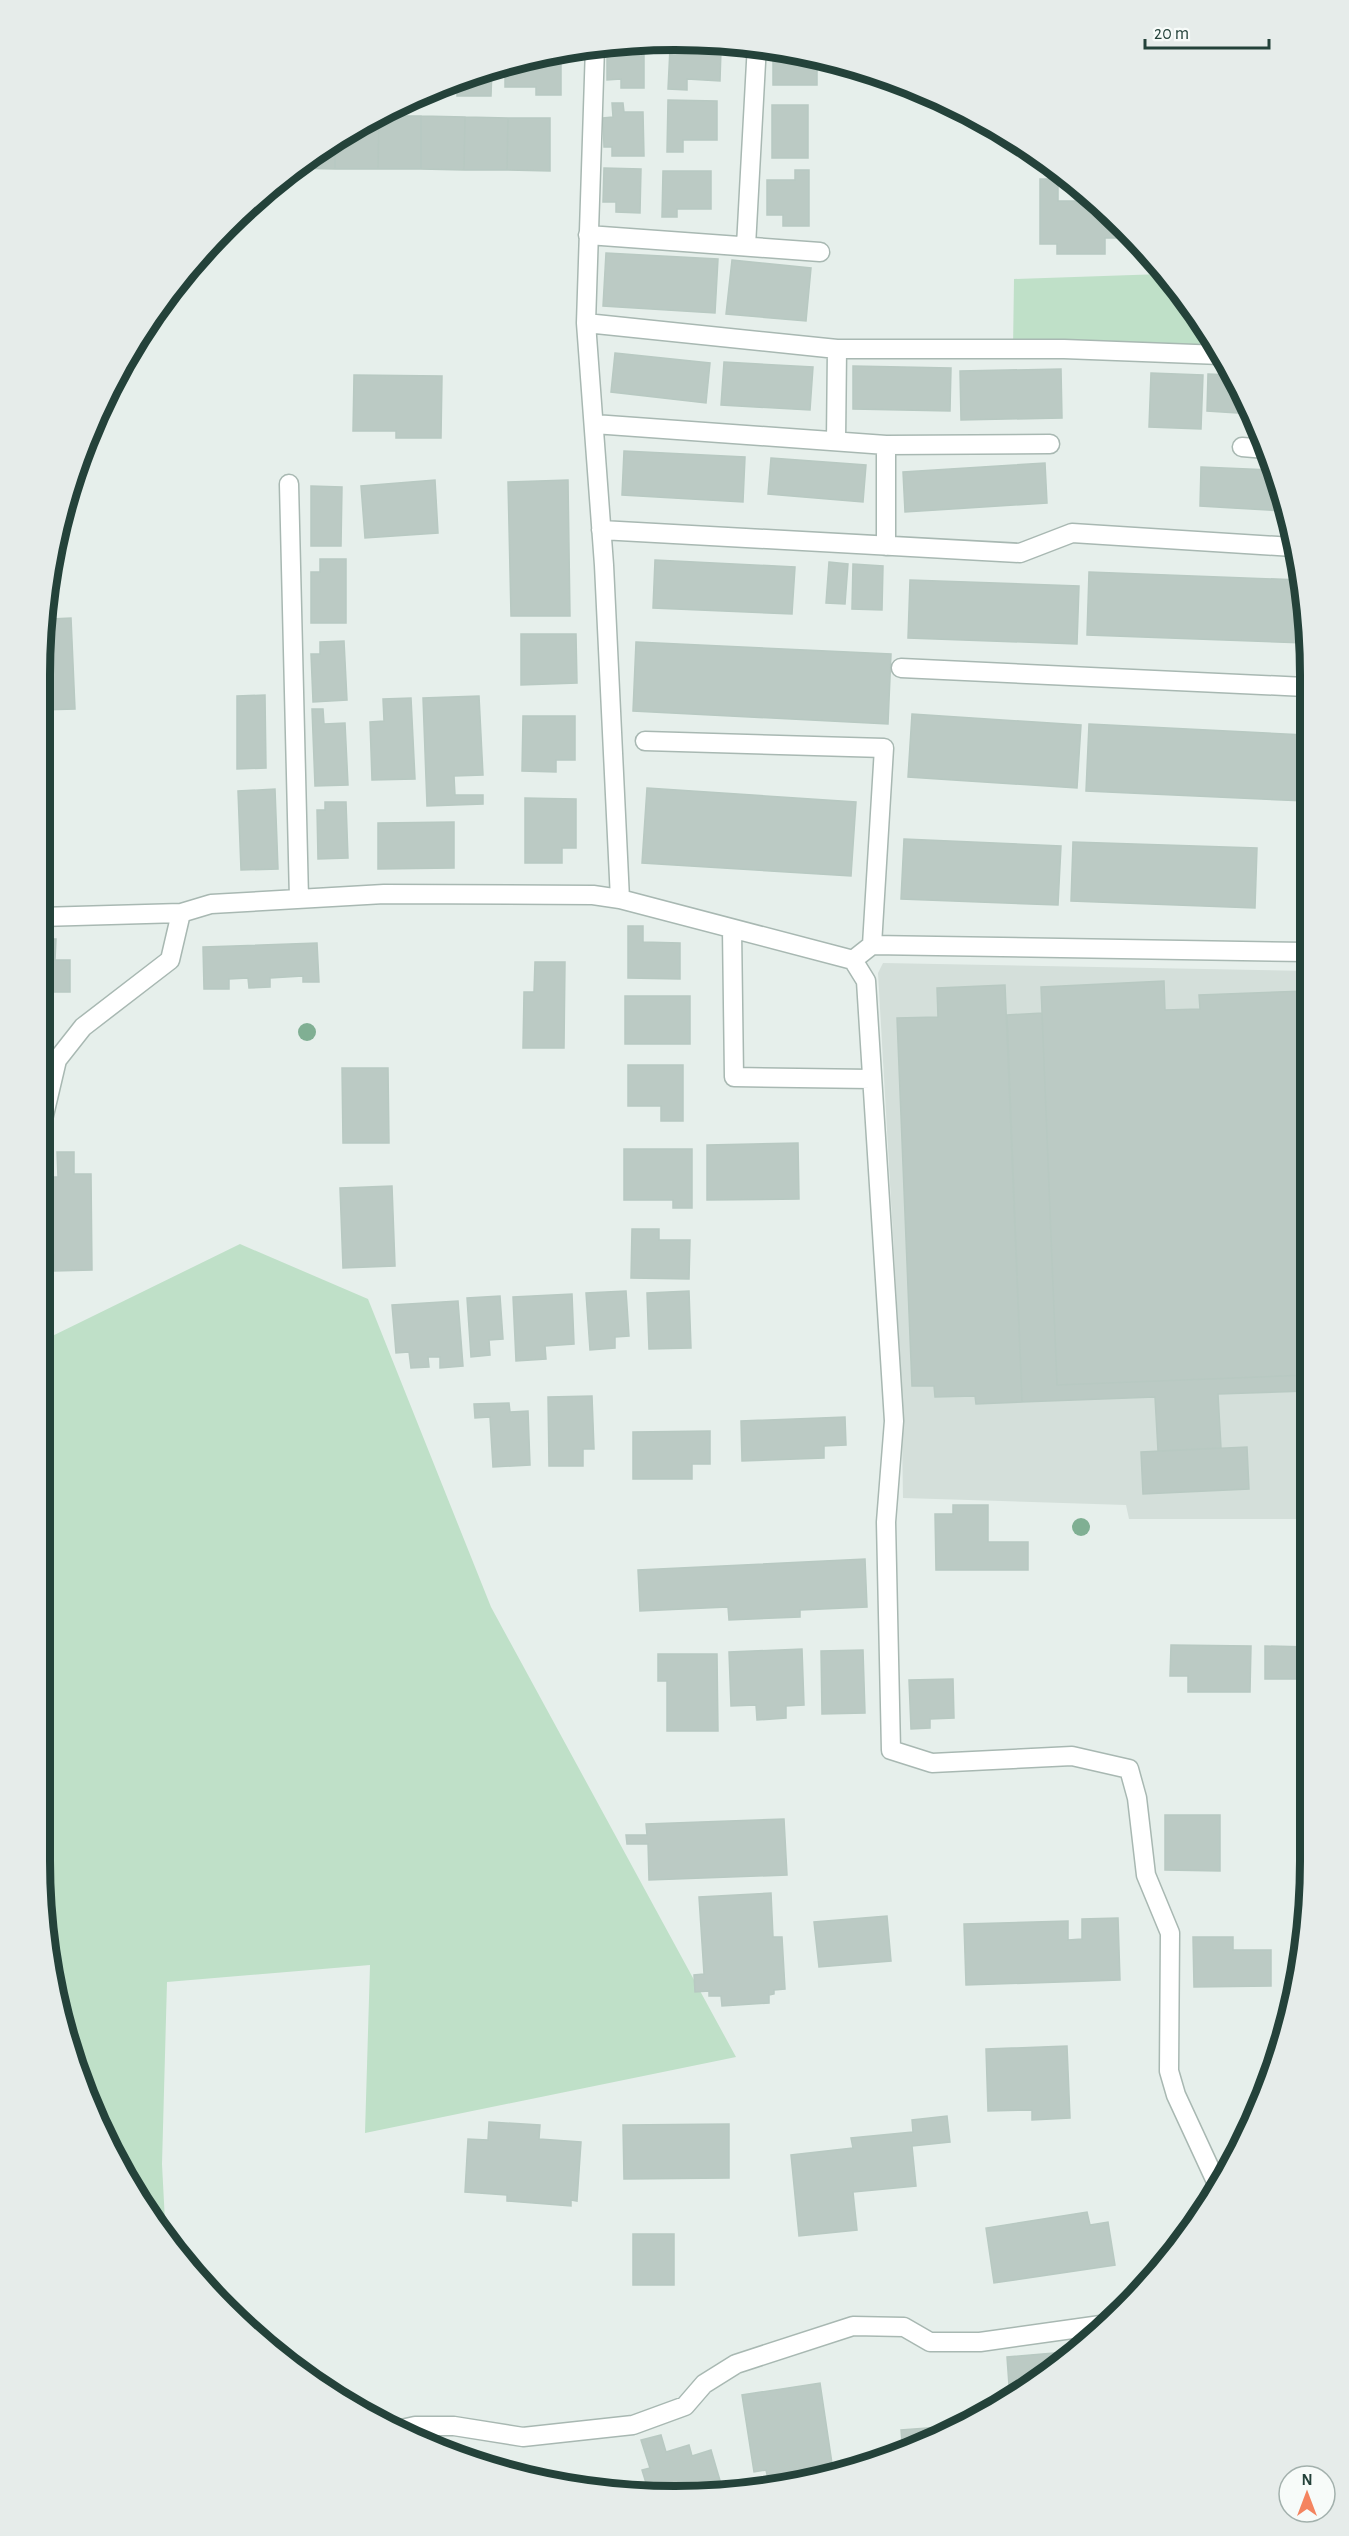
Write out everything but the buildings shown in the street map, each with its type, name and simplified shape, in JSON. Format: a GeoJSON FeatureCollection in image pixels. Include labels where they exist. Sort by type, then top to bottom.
{"type":"FeatureCollection","features":[{"type":"Feature","properties":{"kind":"street"},"geometry":{"type":"LineString","coordinates":[[595,55],[586,323],[602,530],[620,898]]}},
{"type":"Feature","properties":{"kind":"street"},"geometry":{"type":"LineString","coordinates":[[746,246],[756,55]]}},
{"type":"Feature","properties":{"kind":"street"},"geometry":{"type":"LineString","coordinates":[[588,235],[820,252]]}},
{"type":"Feature","properties":{"kind":"street"},"geometry":{"type":"LineString","coordinates":[[586,323],[837,349],[1064,349],[1211,355]]}},
{"type":"Feature","properties":{"kind":"street"},"geometry":{"type":"LineString","coordinates":[[836,441],[837,349]]}},
{"type":"Feature","properties":{"kind":"street"},"geometry":{"type":"LineString","coordinates":[[594,424],[886,445],[1050,444]]}},
{"type":"Feature","properties":{"kind":"street"},"geometry":{"type":"LineString","coordinates":[[886,445],[886,546]]}},
{"type":"Feature","properties":{"kind":"street"},"geometry":{"type":"LineString","coordinates":[[1242,447],[1257,448]]}},
{"type":"Feature","properties":{"kind":"street"},"geometry":{"type":"LineString","coordinates":[[289,484],[299,898]]}},
{"type":"Feature","properties":{"kind":"street"},"geometry":{"type":"LineString","coordinates":[[602,530],[1020,553],[1072,533],[1286,548]]}},
{"type":"Feature","properties":{"kind":"street"},"geometry":{"type":"LineString","coordinates":[[901,668],[1300,687]]}},
{"type":"Feature","properties":{"kind":"street"},"geometry":{"type":"LineString","coordinates":[[645,741],[884,748],[872,945]]}},
{"type":"Feature","properties":{"kind":"street"},"geometry":{"type":"LineString","coordinates":[[50,917],[181,913],[211,904],[396,894],[593,895],[620,898],[853,960],[866,981],[894,1421],[886,1522],[891,1750],[932,1763],[1072,1756],[1129,1769],[1137,1798],[1146,1875],[1170,1933],[1169,2071],[1176,2095],[1214,2177]]}},
{"type":"Feature","properties":{"kind":"street"},"geometry":{"type":"LineString","coordinates":[[50,1090],[57,1060],[83,1027],[170,960],[181,913]]}},
{"type":"Feature","properties":{"kind":"street"},"geometry":{"type":"LineString","coordinates":[[732,929],[734,1077],[871,1079]]}},
{"type":"Feature","properties":{"kind":"street"},"geometry":{"type":"LineString","coordinates":[[853,960],[872,945],[1300,952]]}},
{"type":"Feature","properties":{"kind":"street"},"geometry":{"type":"LineString","coordinates":[[409,2427],[454,2426],[523,2437],[633,2425],[685,2406],[704,2384],[736,2364],[853,2326],[904,2327],[930,2342],[980,2342],[1092,2326]]}},
{"type":"Feature","properties":{"kind":"shaded area"},"geometry":{"type":"Polygon","coordinates":[[[883,963],[1300,971],[1300,1519],[1129,1519],[1126,1505],[903,1498],[901,1375],[878,973],[883,963]]]}},
{"type":"Feature","properties":{"kind":"green space"},"geometry":{"type":"Polygon","coordinates":[[[1154,274],[1209,351],[1013,349],[1014,279],[1154,274]]]}},
{"type":"Feature","properties":{"kind":"green space"},"geometry":{"type":"Polygon","coordinates":[[[240,1244],[368,1299],[491,1607],[736,2057],[365,2133],[370,1965],[167,1982],[162,2164],[165,2223],[133,2174],[97,2101],[71,2023],[55,1943],[50,1862],[50,1337],[240,1244]]]}}]}
